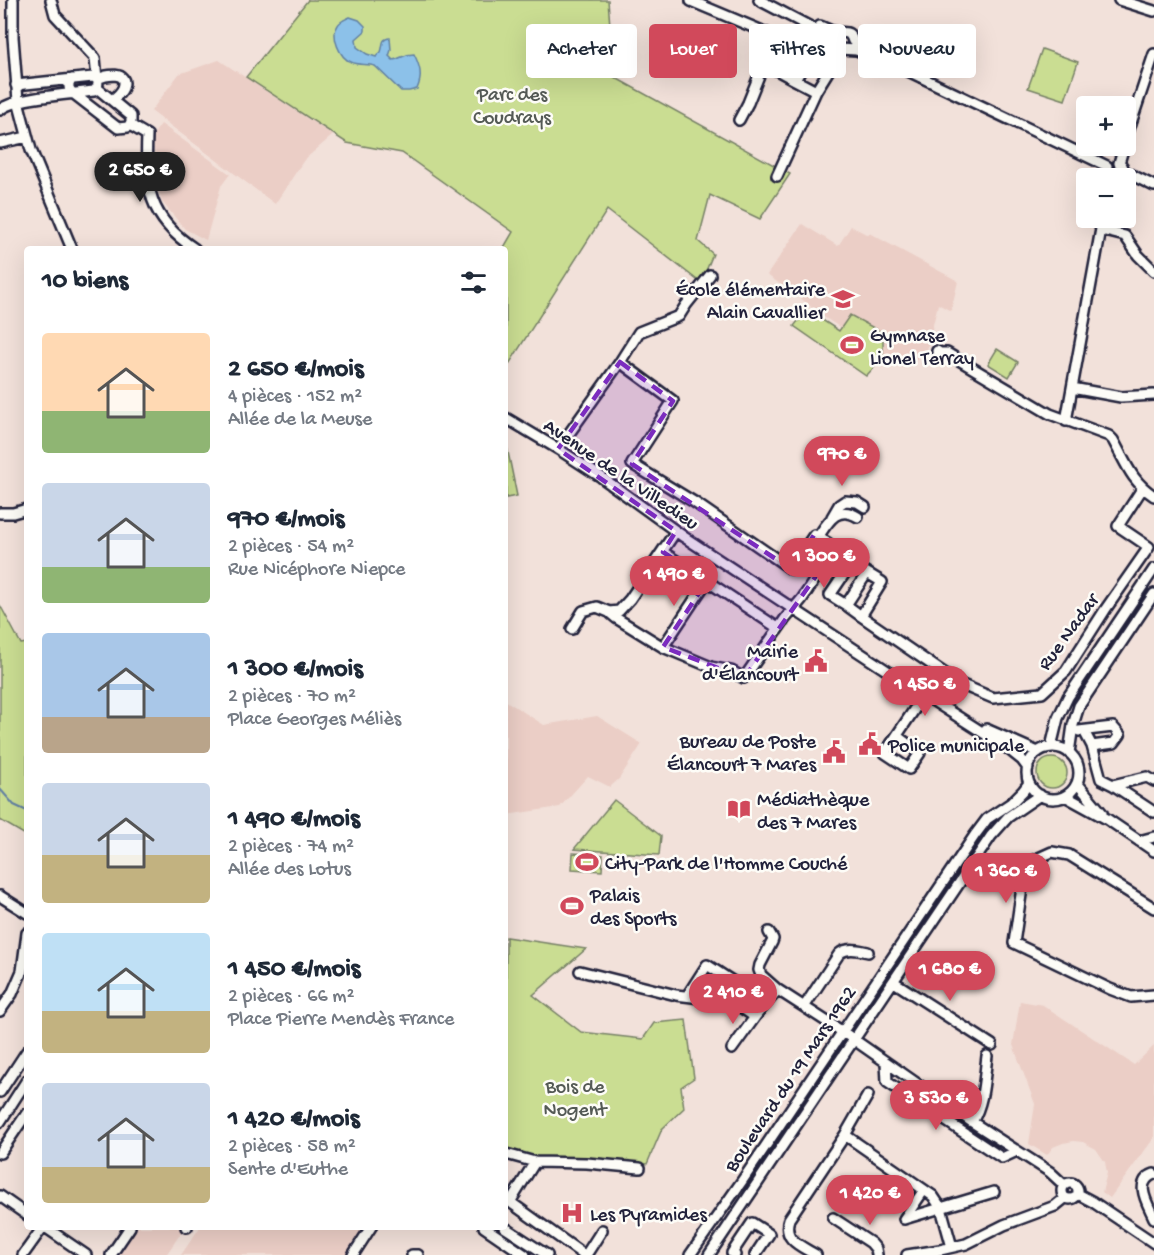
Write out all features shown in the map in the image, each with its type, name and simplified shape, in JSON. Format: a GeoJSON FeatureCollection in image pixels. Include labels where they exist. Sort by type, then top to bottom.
{"type":"FeatureCollection","features":[{"type":"Feature","properties":{"kind":"street"},"geometry":{"type":"LineString","coordinates":[[13,0],[13,37],[18,101],[27,137],[71,246]]}},
{"type":"Feature","properties":{"kind":"street"},"geometry":{"type":"LineString","coordinates":[[0,110],[18,101],[94,91],[97,84],[95,58],[55,15],[51,0]]}},
{"type":"Feature","properties":{"kind":"street"},"geometry":{"type":"LineString","coordinates":[[759,0],[805,24]]}},
{"type":"Feature","properties":{"kind":"street"},"geometry":{"type":"LineString","coordinates":[[772,0],[818,24]]}},
{"type":"Feature","properties":{"kind":"street"},"geometry":{"type":"LineString","coordinates":[[1119,0],[1154,11]]}},
{"type":"Feature","properties":{"kind":"street"},"geometry":{"type":"LineString","coordinates":[[691,1],[812,52],[795,80]]}},
{"type":"Feature","properties":{"kind":"street"},"geometry":{"type":"LineString","coordinates":[[846,44],[889,62],[1107,168]]}},
{"type":"Feature","properties":{"kind":"street"},"geometry":{"type":"LineString","coordinates":[[1136,108],[1154,54]]}},
{"type":"Feature","properties":{"kind":"street"},"geometry":{"type":"LineString","coordinates":[[739,120],[764,63],[816,91]]}},
{"type":"Feature","properties":{"kind":"street"},"geometry":{"type":"LineString","coordinates":[[97,84],[110,74],[121,77],[123,88],[112,100]]}},
{"type":"Feature","properties":{"kind":"street"},"geometry":{"type":"LineString","coordinates":[[16,85],[93,77],[112,100],[131,116],[130,125]]}},
{"type":"Feature","properties":{"kind":"street"},"geometry":{"type":"LineString","coordinates":[[777,176],[824,78]]}},
{"type":"Feature","properties":{"kind":"street"},"geometry":{"type":"LineString","coordinates":[[72,79],[68,87],[74,94],[118,128],[130,125]]}},
{"type":"Feature","properties":{"kind":"street"},"geometry":{"type":"LineString","coordinates":[[130,125],[147,135],[148,182],[157,212],[166,226],[190,246]]}},
{"type":"Feature","properties":{"kind":"street"},"geometry":{"type":"LineString","coordinates":[[0,142],[27,137]]}},
{"type":"Feature","properties":{"kind":"street"},"geometry":{"type":"LineString","coordinates":[[1136,180],[1154,186]]}},
{"type":"Feature","properties":{"kind":"street"},"geometry":{"type":"LineString","coordinates":[[1136,183],[1154,192]]}},
{"type":"Feature","properties":{"kind":"street"},"geometry":{"type":"LineString","coordinates":[[1066,421],[1101,228]]}},
{"type":"Feature","properties":{"kind":"street"},"geometry":{"type":"LineString","coordinates":[[1104,228],[1105,231],[1125,236],[1138,255],[1154,271]]}},
{"type":"Feature","properties":{"kind":"street"},"geometry":{"type":"LineString","coordinates":[[558,449],[639,332],[679,316],[710,275]]}},
{"type":"Feature","properties":{"kind":"street"},"geometry":{"type":"LineString","coordinates":[[937,351],[947,354],[1050,414],[1109,436],[1131,475],[1142,489],[1154,496]]}},
{"type":"Feature","properties":{"kind":"street"},"geometry":{"type":"LineString","coordinates":[[620,362],[673,401],[632,464],[694,502],[791,569],[814,535],[828,543],[833,552],[882,582],[861,616]]}},
{"type":"Feature","properties":{"kind":"street"},"geometry":{"type":"LineString","coordinates":[[1072,388],[1121,397],[1154,395]]}},
{"type":"Feature","properties":{"kind":"street","name":"Avenue de la Villedieu"},"geometry":{"type":"LineString","coordinates":[[508,419],[601,477],[676,531],[1016,754],[1028,768]]}},
{"type":"Feature","properties":{"kind":"street","name":"Rue Nadar"},"geometry":{"type":"LineString","coordinates":[[846,605],[960,684],[993,698],[1042,693],[1066,671],[1149,547],[1118,526],[1142,489]]}},
{"type":"Feature","properties":{"kind":"street"},"geometry":{"type":"LineString","coordinates":[[818,537],[839,505],[845,501],[857,502],[865,507]]}},
{"type":"Feature","properties":{"kind":"street"},"geometry":{"type":"LineString","coordinates":[[0,513],[24,510]]}},
{"type":"Feature","properties":{"kind":"street"},"geometry":{"type":"LineString","coordinates":[[831,517],[844,513],[852,513],[858,517]]}},
{"type":"Feature","properties":{"kind":"street"},"geometry":{"type":"LineString","coordinates":[[609,612],[619,611],[630,599],[676,531]]}},
{"type":"Feature","properties":{"kind":"street"},"geometry":{"type":"LineString","coordinates":[[663,552],[778,628]]}},
{"type":"Feature","properties":{"kind":"street"},"geometry":{"type":"LineString","coordinates":[[572,629],[583,611],[597,607],[609,612],[663,647],[711,667],[731,671],[744,678],[833,552]]}},
{"type":"Feature","properties":{"kind":"street"},"geometry":{"type":"LineString","coordinates":[[851,564],[831,595],[846,605],[867,573]]}},
{"type":"Feature","properties":{"kind":"street"},"geometry":{"type":"LineString","coordinates":[[1051,747],[1058,718],[1068,697],[1154,569]]}},
{"type":"Feature","properties":{"kind":"street"},"geometry":{"type":"LineString","coordinates":[[663,647],[707,581]]}},
{"type":"Feature","properties":{"kind":"street"},"geometry":{"type":"LineString","coordinates":[[1069,753],[1072,730],[1079,706],[1154,594]]}},
{"type":"Feature","properties":{"kind":"street"},"geometry":{"type":"LineString","coordinates":[[1097,654],[1077,655],[1098,623],[1113,630]]}},
{"type":"Feature","properties":{"kind":"street"},"geometry":{"type":"LineString","coordinates":[[897,736],[924,695]]}},
{"type":"Feature","properties":{"kind":"street","name":"Avenue de la Villedieu"},"geometry":{"type":"LineString","coordinates":[[959,717],[1038,752]]}},
{"type":"Feature","properties":{"kind":"street"},"geometry":{"type":"LineString","coordinates":[[1072,730],[1113,728],[1119,735],[1114,743],[1092,746]]}},
{"type":"Feature","properties":{"kind":"street"},"geometry":{"type":"LineString","coordinates":[[1084,731],[1092,746],[1101,779],[1154,812]]}},
{"type":"Feature","properties":{"kind":"street"},"geometry":{"type":"LineString","coordinates":[[1051,747],[1063,749],[1069,753],[1078,770],[1077,783],[1070,793],[1052,799],[1035,792],[1027,775],[1034,756],[1051,747]]}},
{"type":"Feature","properties":{"kind":"street"},"geometry":{"type":"LineString","coordinates":[[1113,785],[1148,777],[1154,781]]}},
{"type":"Feature","properties":{"kind":"street","name":"Boulevard du 19 Mars 1962"},"geometry":{"type":"LineString","coordinates":[[690,1255],[987,819],[1011,803],[1029,783]]}},
{"type":"Feature","properties":{"kind":"street"},"geometry":{"type":"LineString","coordinates":[[1077,783],[1107,819]]}},
{"type":"Feature","properties":{"kind":"street","name":"Boulevard du 19 Mars 1962"},"geometry":{"type":"LineString","coordinates":[[709,1255],[991,836],[1008,817],[1040,795]]}},
{"type":"Feature","properties":{"kind":"street"},"geometry":{"type":"LineString","coordinates":[[1065,796],[1107,819],[1154,851]]}},
{"type":"Feature","properties":{"kind":"street"},"geometry":{"type":"LineString","coordinates":[[1139,841],[1154,837]]}},
{"type":"Feature","properties":{"kind":"street"},"geometry":{"type":"LineString","coordinates":[[1154,908],[1069,855],[1052,852],[1032,861],[1024,874],[1014,943],[1131,997],[1154,995]]}},
{"type":"Feature","properties":{"kind":"street"},"geometry":{"type":"LineString","coordinates":[[0,897],[24,911]]}},
{"type":"Feature","properties":{"kind":"street"},"geometry":{"type":"LineString","coordinates":[[769,932],[773,939],[759,970],[761,975],[778,990],[843,1032],[972,1122],[1050,1172],[1064,1185]]}},
{"type":"Feature","properties":{"kind":"street"},"geometry":{"type":"LineString","coordinates":[[804,1006],[839,954],[848,949],[868,951]]}},
{"type":"Feature","properties":{"kind":"street"},"geometry":{"type":"LineString","coordinates":[[0,1011],[12,994],[22,971],[24,956]]}},
{"type":"Feature","properties":{"kind":"street"},"geometry":{"type":"LineString","coordinates":[[687,996],[707,965],[766,1003]]}},
{"type":"Feature","properties":{"kind":"street"},"geometry":{"type":"LineString","coordinates":[[580,971],[676,994],[733,1002],[755,1017]]}},
{"type":"Feature","properties":{"kind":"street"},"geometry":{"type":"LineString","coordinates":[[894,982],[992,1045]]}},
{"type":"Feature","properties":{"kind":"street"},"geometry":{"type":"LineString","coordinates":[[732,1049],[778,990]]}},
{"type":"Feature","properties":{"kind":"street"},"geometry":{"type":"LineString","coordinates":[[0,1092],[24,1056]]}},
{"type":"Feature","properties":{"kind":"street"},"geometry":{"type":"LineString","coordinates":[[972,1122],[978,1113],[982,1098],[987,1056]]}},
{"type":"Feature","properties":{"kind":"street"},"geometry":{"type":"LineString","coordinates":[[886,1062],[887,1082],[1002,1158],[1017,1151]]}},
{"type":"Feature","properties":{"kind":"street"},"geometry":{"type":"LineString","coordinates":[[0,1122],[24,1085]]}},
{"type":"Feature","properties":{"kind":"street"},"geometry":{"type":"LineString","coordinates":[[816,1255],[791,1239],[787,1226],[789,1219],[845,1135],[868,1095]]}},
{"type":"Feature","properties":{"kind":"street"},"geometry":{"type":"LineString","coordinates":[[0,1153],[24,1117]]}},
{"type":"Feature","properties":{"kind":"street"},"geometry":{"type":"LineString","coordinates":[[845,1135],[933,1196],[941,1208],[952,1247]]}},
{"type":"Feature","properties":{"kind":"street"},"geometry":{"type":"LineString","coordinates":[[508,1155],[535,1162],[587,1163],[640,1168]]}},
{"type":"Feature","properties":{"kind":"street"},"geometry":{"type":"LineString","coordinates":[[535,1162],[510,1202],[585,1255],[602,1230]]}},
{"type":"Feature","properties":{"kind":"street"},"geometry":{"type":"LineString","coordinates":[[1154,1174],[1149,1176],[1143,1184],[1143,1193],[1154,1218]]}},
{"type":"Feature","properties":{"kind":"street"},"geometry":{"type":"LineString","coordinates":[[907,1255],[966,1244],[1004,1225],[1055,1206],[1065,1198],[1073,1199],[1078,1194],[1075,1184],[1069,1182],[1064,1185],[1061,1191],[1065,1198]]}},
{"type":"Feature","properties":{"kind":"street"},"geometry":{"type":"LineString","coordinates":[[924,1190],[904,1219],[994,1192]]}},
{"type":"Feature","properties":{"kind":"street"},"geometry":{"type":"LineString","coordinates":[[1078,1194],[1154,1243]]}},
{"type":"Feature","properties":{"kind":"street"},"geometry":{"type":"LineString","coordinates":[[0,1196],[24,1213]]}},
{"type":"Feature","properties":{"kind":"street"},"geometry":{"type":"LineString","coordinates":[[833,1218],[871,1244],[876,1249],[877,1255]]}},
{"type":"Feature","properties":{"kind":"street"},"geometry":{"type":"LineString","coordinates":[[735,1255],[732,1253],[752,1223],[769,1234],[755,1255]]}},
{"type":"Feature","properties":{"kind":"street"},"geometry":{"type":"LineString","coordinates":[[23,1255],[42,1230]]}},
{"type":"Feature","properties":{"kind":"street"},"geometry":{"type":"LineString","coordinates":[[48,1230],[86,1255]]}},
{"type":"Feature","properties":{"kind":"street"},"geometry":{"type":"LineString","coordinates":[[111,1255],[128,1230]]}},
{"type":"Feature","properties":{"kind":"street"},"geometry":{"type":"LineString","coordinates":[[353,1255],[369,1230]]}},
{"type":"Feature","properties":{"kind":"street"},"geometry":{"type":"LineString","coordinates":[[488,1230],[513,1251],[525,1255]]}},
{"type":"Feature","properties":{"kind":"street"},"geometry":{"type":"LineString","coordinates":[[508,1230],[547,1255]]}},
{"type":"Feature","properties":{"kind":"street"},"geometry":{"type":"LineString","coordinates":[[412,1255],[418,1255]]}},
{"type":"Feature","properties":{"kind":"highlighted area"},"geometry":{"type":"Polygon","coordinates":[[[620,362],[673,401],[632,464],[791,569],[814,535],[833,552],[744,678],[663,647],[707,581],[663,552],[676,531],[558,449],[620,362]]]}},
{"type":"Feature","properties":{"kind":"shaded area"},"geometry":{"type":"Polygon","coordinates":[[[219,60],[333,135],[304,160],[275,204],[151,111],[179,74],[219,60]]]}},
{"type":"Feature","properties":{"kind":"shaded area"},"geometry":{"type":"Polygon","coordinates":[[[161,124],[230,174],[221,186],[206,240],[185,229],[162,202],[157,186],[154,146],[148,142],[161,124]]]}},
{"type":"Feature","properties":{"kind":"shaded area","name":"École élémentaire Alain Cavallier"},"geometry":{"type":"Polygon","coordinates":[[[802,224],[838,246],[851,226],[868,235],[869,233],[958,281],[951,311],[938,304],[927,350],[924,354],[905,369],[816,312],[767,275],[802,224]]]}},
{"type":"Feature","properties":{"kind":"shaded area"},"geometry":{"type":"Polygon","coordinates":[[[508,702],[544,725],[597,716],[642,744],[619,779],[610,787],[588,776],[560,807],[508,815],[508,702]]]}},
{"type":"Feature","properties":{"kind":"shaded area"},"geometry":{"type":"Polygon","coordinates":[[[1020,1001],[1043,1005],[1134,1065],[1154,1046],[1154,1138],[1110,1198],[1102,1192],[1107,1173],[1105,1162],[1096,1149],[1083,1142],[1074,1141],[1053,1147],[1047,1155],[1029,1144],[1035,1104],[1013,1045],[1020,1001]]]}},
{"type":"Feature","properties":{"kind":"shaded area"},"geometry":{"type":"Polygon","coordinates":[[[135,1230],[183,1230],[166,1255],[118,1255],[135,1230]]]}},
{"type":"Feature","properties":{"kind":"shaded area"},"geometry":{"type":"Polygon","coordinates":[[[198,1230],[368,1230],[352,1255],[181,1255],[198,1230]]]}},
{"type":"Feature","properties":{"kind":"green space","name":"Parc des Coudrays"},"geometry":{"type":"Polygon","coordinates":[[[308,0],[608,0],[610,24],[526,24],[526,78],[616,78],[790,174],[760,219],[710,195],[698,241],[713,254],[701,283],[607,210],[508,366],[508,246],[505,246],[513,232],[402,153],[347,143],[246,77],[308,0]]]}},
{"type":"Feature","properties":{"kind":"green space"},"geometry":{"type":"Polygon","coordinates":[[[1042,49],[1078,62],[1065,100],[1028,88],[1042,49]]]}},
{"type":"Feature","properties":{"kind":"green space","name":"Gymnase Lionel Terray"},"geometry":{"type":"Polygon","coordinates":[[[807,310],[839,331],[850,315],[883,333],[883,358],[866,376],[794,326],[807,310]]]}},
{"type":"Feature","properties":{"kind":"green space"},"geometry":{"type":"Polygon","coordinates":[[[997,349],[1018,362],[1009,377],[988,364],[997,349]]]}},
{"type":"Feature","properties":{"kind":"green space"},"geometry":{"type":"Polygon","coordinates":[[[508,452],[517,496],[508,498],[508,452]]]}},
{"type":"Feature","properties":{"kind":"green space"},"geometry":{"type":"Polygon","coordinates":[[[0,605],[21,644],[24,644],[24,834],[0,820],[0,605]]]}},
{"type":"Feature","properties":{"kind":"green space"},"geometry":{"type":"Polygon","coordinates":[[[1052,758],[1063,762],[1067,773],[1063,784],[1052,788],[1041,784],[1037,773],[1041,762],[1052,758]]]}},
{"type":"Feature","properties":{"kind":"green space"},"geometry":{"type":"Polygon","coordinates":[[[614,800],[661,836],[659,855],[574,849],[614,800]]]}},
{"type":"Feature","properties":{"kind":"green space","name":"City-Park de l'Homme Couché"},"geometry":{"type":"Polygon","coordinates":[[[573,853],[603,855],[602,871],[572,869],[573,853]]]}},
{"type":"Feature","properties":{"kind":"green space","name":"Bois de Nogent"},"geometry":{"type":"Polygon","coordinates":[[[508,937],[586,949],[533,995],[581,1032],[643,1039],[654,1023],[686,1020],[694,1078],[681,1087],[684,1108],[662,1129],[647,1164],[527,1160],[508,1154],[508,937]]]}},
{"type":"Feature","properties":{"kind":"water"},"geometry":{"type":"Polygon","coordinates":[[[350,17],[359,20],[365,26],[365,31],[356,39],[357,47],[367,54],[376,57],[381,52],[384,41],[390,38],[389,56],[393,60],[414,54],[420,71],[417,89],[401,91],[375,66],[354,63],[343,56],[337,46],[335,35],[340,22],[350,17]]]}},
{"type":"Feature","properties":{"kind":"waterway"},"geometry":{"type":"LineString","coordinates":[[0,789],[14,805],[24,810]]}},
{"type":"Feature","properties":{"kind":"place","name":"École élémentaire Alain Cavallier"},"geometry":{"type":"Point","coordinates":[843,299]}},
{"type":"Feature","properties":{"kind":"place","name":"Gymnase Lionel Terray"},"geometry":{"type":"Point","coordinates":[852,345]}},
{"type":"Feature","properties":{"kind":"place","name":"Mairie d'Élancourt"},"geometry":{"type":"Point","coordinates":[816,661]}},
{"type":"Feature","properties":{"kind":"place","name":"Police municipale"},"geometry":{"type":"Point","coordinates":[870,744]}},
{"type":"Feature","properties":{"kind":"place","name":"Bureau de Poste Élancourt 7 Mares"},"geometry":{"type":"Point","coordinates":[834,752]}},
{"type":"Feature","properties":{"kind":"place","name":"Médiathèque des 7 Mares"},"geometry":{"type":"Point","coordinates":[739,809]}},
{"type":"Feature","properties":{"kind":"place","name":"City-Park de l'Homme Couché"},"geometry":{"type":"Point","coordinates":[587,862]}},
{"type":"Feature","properties":{"kind":"place","name":"Palais des Sports"},"geometry":{"type":"Point","coordinates":[572,906]}},
{"type":"Feature","properties":{"kind":"place","name":"Les Pyramides"},"geometry":{"type":"Point","coordinates":[572,1213]}}]}
